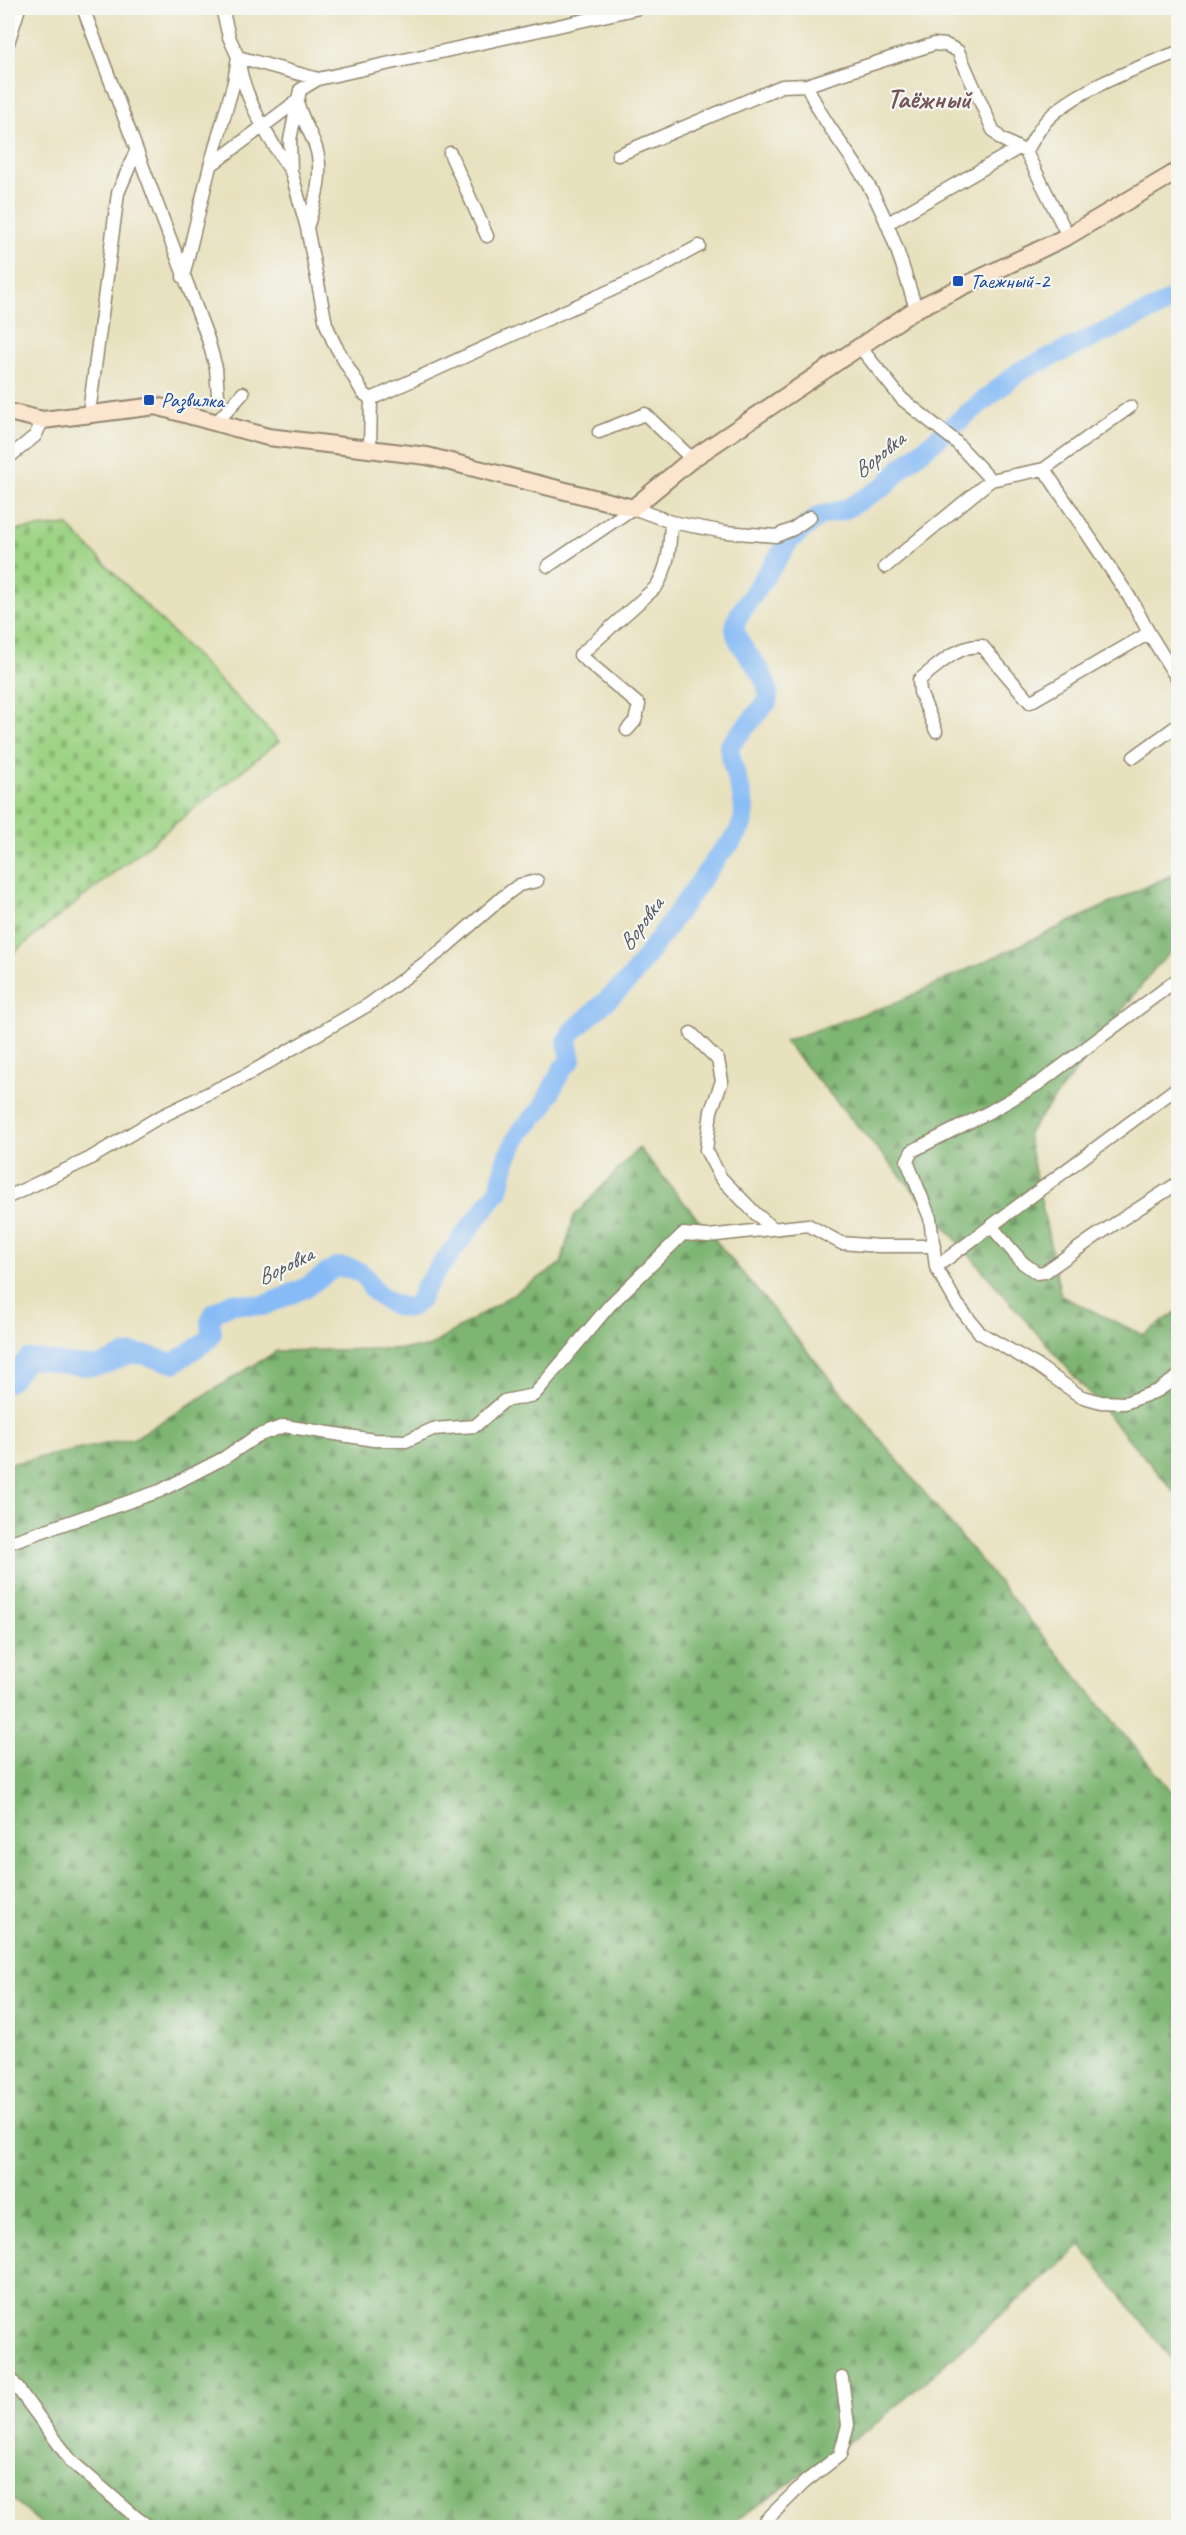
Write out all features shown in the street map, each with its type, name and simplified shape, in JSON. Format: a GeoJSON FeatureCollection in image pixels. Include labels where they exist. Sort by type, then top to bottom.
{"type":"FeatureCollection","features":[{"type":"Feature","properties":{"kind":"street"},"geometry":{"type":"LineString","coordinates":[[8,43],[19,8]]}},
{"type":"Feature","properties":{"kind":"street"},"geometry":{"type":"LineString","coordinates":[[83,8],[208,339],[216,368],[218,396]]}},
{"type":"Feature","properties":{"kind":"street"},"geometry":{"type":"LineString","coordinates":[[371,399],[363,393],[334,343],[326,324],[307,228],[291,171],[290,140],[300,90],[318,79],[639,8]]}},
{"type":"Feature","properties":{"kind":"street"},"geometry":{"type":"LineString","coordinates":[[225,10],[229,38],[238,57],[248,93],[263,125],[291,171]]}},
{"type":"Feature","properties":{"kind":"street"},"geometry":{"type":"LineString","coordinates":[[618,155],[782,86],[807,85],[934,44],[946,45],[958,51],[993,130],[1001,139],[1022,150],[1068,236]]}},
{"type":"Feature","properties":{"kind":"street"},"geometry":{"type":"LineString","coordinates":[[888,223],[1022,150],[1046,120],[1071,100],[1133,70],[1179,52]]}},
{"type":"Feature","properties":{"kind":"street"},"geometry":{"type":"LineString","coordinates":[[183,277],[210,166],[234,82],[238,57]]}},
{"type":"Feature","properties":{"kind":"street"},"geometry":{"type":"LineString","coordinates":[[238,57],[318,79]]}},
{"type":"Feature","properties":{"kind":"street"},"geometry":{"type":"LineString","coordinates":[[807,85],[815,104],[868,185],[888,223],[916,309]]}},
{"type":"Feature","properties":{"kind":"street"},"geometry":{"type":"LineString","coordinates":[[210,166],[297,101]]}},
{"type":"Feature","properties":{"kind":"street"},"geometry":{"type":"LineString","coordinates":[[297,101],[301,118],[315,144],[319,158],[316,196],[307,228]]}},
{"type":"Feature","properties":{"kind":"street"},"geometry":{"type":"LineString","coordinates":[[89,413],[118,193],[136,151]]}},
{"type":"Feature","properties":{"kind":"street"},"geometry":{"type":"LineString","coordinates":[[450,153],[487,236]]}},
{"type":"Feature","properties":{"kind":"street"},"geometry":{"type":"LineString","coordinates":[[548,566],[633,508],[692,459],[916,309],[1068,236],[1179,171]]}},
{"type":"Feature","properties":{"kind":"street"},"geometry":{"type":"LineString","coordinates":[[371,399],[649,273],[699,246]]}},
{"type":"Feature","properties":{"kind":"street"},"geometry":{"type":"LineString","coordinates":[[859,346],[902,399],[955,441],[991,480]]}},
{"type":"Feature","properties":{"kind":"street"},"geometry":{"type":"LineString","coordinates":[[216,423],[243,393]]}},
{"type":"Feature","properties":{"kind":"street"},"geometry":{"type":"LineString","coordinates":[[370,449],[371,399]]}},
{"type":"Feature","properties":{"kind":"street"},"geometry":{"type":"LineString","coordinates":[[8,412],[43,420],[156,406],[268,437],[427,456],[633,508],[671,522],[725,532],[776,536],[793,529],[810,517]]}},
{"type":"Feature","properties":{"kind":"street"},"geometry":{"type":"LineString","coordinates":[[885,567],[991,480],[1044,469],[1130,407]]}},
{"type":"Feature","properties":{"kind":"street"},"geometry":{"type":"LineString","coordinates":[[599,432],[645,414],[692,459]]}},
{"type":"Feature","properties":{"kind":"street"},"geometry":{"type":"LineString","coordinates":[[8,458],[35,436],[43,420]]}},
{"type":"Feature","properties":{"kind":"street"},"geometry":{"type":"LineString","coordinates":[[1044,469],[1132,601],[1179,680]]}},
{"type":"Feature","properties":{"kind":"street"},"geometry":{"type":"LineString","coordinates":[[627,730],[635,721],[639,705],[580,655],[656,587],[664,573],[669,551],[671,522]]}},
{"type":"Feature","properties":{"kind":"street"},"geometry":{"type":"LineString","coordinates":[[936,731],[920,692],[919,680],[962,649],[973,645],[982,646],[1005,670],[1030,702],[1149,633]]}},
{"type":"Feature","properties":{"kind":"street"},"geometry":{"type":"LineString","coordinates":[[1134,756],[1179,725]]}},
{"type":"Feature","properties":{"kind":"street"},"geometry":{"type":"LineString","coordinates":[[8,1197],[89,1159],[156,1119],[248,1074],[368,1005],[441,951],[519,885],[537,881]]}},
{"type":"Feature","properties":{"kind":"street"},"geometry":{"type":"LineString","coordinates":[[1179,979],[1038,1084],[912,1151],[907,1161],[930,1218],[936,1268],[957,1304],[980,1333],[1038,1366],[1080,1396],[1101,1402],[1125,1403],[1157,1391],[1179,1377]]}},
{"type":"Feature","properties":{"kind":"street"},"geometry":{"type":"LineString","coordinates":[[691,1033],[718,1060],[722,1081],[711,1111],[706,1150],[721,1178],[773,1228]]}},
{"type":"Feature","properties":{"kind":"street"},"geometry":{"type":"LineString","coordinates":[[936,1268],[1179,1087]]}},
{"type":"Feature","properties":{"kind":"street"},"geometry":{"type":"LineString","coordinates":[[991,1226],[1023,1263],[1037,1273],[1045,1272],[1095,1236],[1179,1183]]}},
{"type":"Feature","properties":{"kind":"street"},"geometry":{"type":"LineString","coordinates":[[8,1543],[160,1491],[224,1458],[257,1436],[284,1426],[374,1440],[406,1441],[433,1429],[475,1426],[504,1401],[534,1395],[609,1305],[683,1234],[708,1236],[808,1225],[841,1243],[934,1246]]}},
{"type":"Feature","properties":{"kind":"street"},"geometry":{"type":"LineString","coordinates":[[8,2375],[71,2461],[151,2528]]}},
{"type":"Feature","properties":{"kind":"street"},"geometry":{"type":"LineString","coordinates":[[758,2528],[805,2482],[840,2455],[848,2425],[842,2378]]}},
{"type":"Feature","properties":{"kind":"green space"},"geometry":{"type":"Polygon","coordinates":[[[67,525],[279,741],[8,957],[8,531],[67,525]]]}},
{"type":"Feature","properties":{"kind":"green space"},"geometry":{"type":"Polygon","coordinates":[[[1178,872],[1178,945],[1155,968],[1027,1134],[1061,1296],[1143,1335],[1178,1311],[1178,1496],[784,1041],[895,1003],[1178,872]]]}},
{"type":"Feature","properties":{"kind":"green space"},"geometry":{"type":"Polygon","coordinates":[[[639,1148],[1178,1799],[1178,2367],[1081,2246],[878,2422],[726,2527],[46,2528],[8,2495],[8,1464],[135,1438],[277,1351],[427,1348],[561,1264],[574,1216],[639,1148]]]}},
{"type":"Feature","properties":{"kind":"waterway","name":"Воровка"},"geometry":{"type":"LineString","coordinates":[[8,1382],[28,1359],[94,1366],[106,1364],[129,1354],[138,1354],[174,1363],[208,1340],[212,1332],[210,1322],[214,1313],[232,1303],[263,1306],[305,1288],[336,1267],[358,1271],[376,1292],[394,1304],[410,1308],[420,1300],[424,1289],[436,1272],[499,1190],[506,1160],[520,1132],[542,1109],[562,1069],[571,1060],[567,1041],[571,1033],[630,979],[721,852],[734,839],[741,826],[744,814],[743,801],[729,746],[768,701],[768,690],[759,670],[740,643],[735,625],[740,613],[790,540],[819,516],[846,509],[885,486],[902,467],[1020,371],[1157,308],[1178,296]]}},
{"type":"Feature","properties":{"kind":"place","name":"Таежный-2"},"geometry":{"type":"Point","coordinates":[958,281]}},
{"type":"Feature","properties":{"kind":"place","name":"Развилка"},"geometry":{"type":"Point","coordinates":[149,400]}},
{"type":"Feature","properties":{"kind":"district","name":"Таёжный"},"geometry":{"type":"Point","coordinates":[929,99]}}]}
